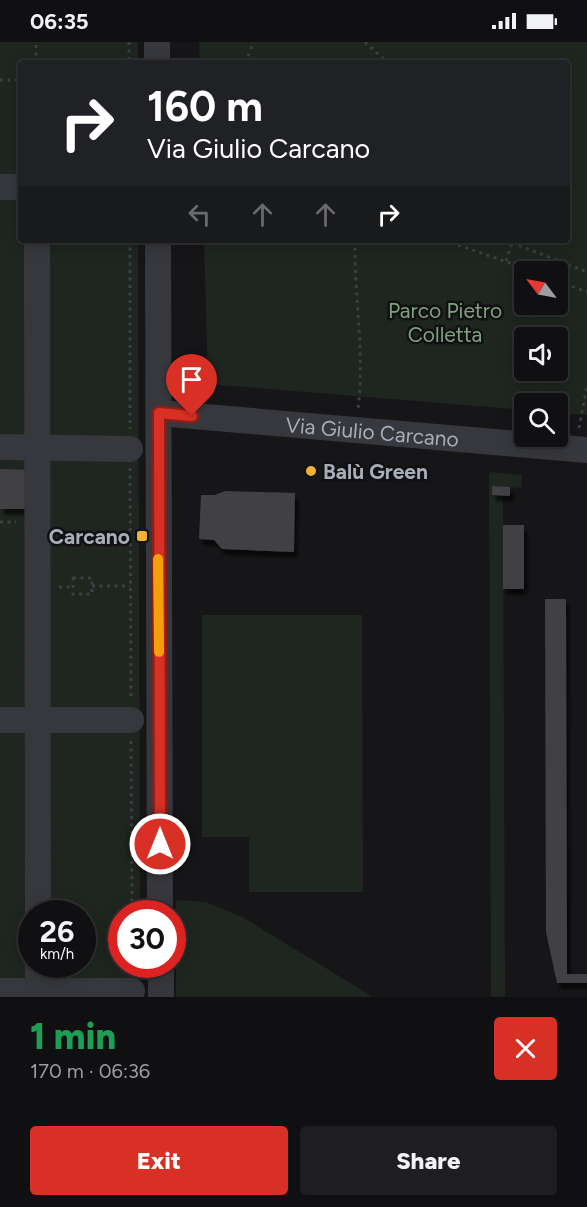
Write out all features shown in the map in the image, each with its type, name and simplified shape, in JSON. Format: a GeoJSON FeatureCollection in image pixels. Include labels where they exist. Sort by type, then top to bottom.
{"type":"FeatureCollection","features":[{"type":"Feature","properties":{"kind":"street"},"geometry":{"type":"LineString","coordinates":[[157,42],[157,60]]}},
{"type":"Feature","properties":{"kind":"street"},"geometry":{"type":"LineString","coordinates":[[0,187],[18,187]]}},
{"type":"Feature","properties":{"kind":"street"},"geometry":{"type":"LineString","coordinates":[[37,243],[38,900]]}},
{"type":"Feature","properties":{"kind":"street"},"geometry":{"type":"LineString","coordinates":[[158,243],[160,900]]}},
{"type":"Feature","properties":{"kind":"street","name":"Via Giulio Carcano"},"geometry":{"type":"LineString","coordinates":[[159,413],[582,450]]}},
{"type":"Feature","properties":{"kind":"street"},"geometry":{"type":"LineString","coordinates":[[0,447],[130,449]]}},
{"type":"Feature","properties":{"kind":"street"},"geometry":{"type":"LineString","coordinates":[[0,720],[131,720]]}},
{"type":"Feature","properties":{"kind":"street"},"geometry":{"type":"LineString","coordinates":[[38,978],[38,994]]}},
{"type":"Feature","properties":{"kind":"street"},"geometry":{"type":"LineString","coordinates":[[160,978],[161,997]]}},
{"type":"Feature","properties":{"kind":"street"},"geometry":{"type":"LineString","coordinates":[[0,992],[38,994],[132,991]]}},
{"type":"Feature","properties":{"kind":"path"},"geometry":{"type":"LineString","coordinates":[[36,42],[36,60]]}},
{"type":"Feature","properties":{"kind":"path"},"geometry":{"type":"LineString","coordinates":[[129,42],[129,60]]}},
{"type":"Feature","properties":{"kind":"path"},"geometry":{"type":"LineString","coordinates":[[246,60],[254,42]]}},
{"type":"Feature","properties":{"kind":"path"},"geometry":{"type":"LineString","coordinates":[[365,42],[385,60]]}},
{"type":"Feature","properties":{"kind":"path"},"geometry":{"type":"LineString","coordinates":[[0,80],[18,80]]}},
{"type":"Feature","properties":{"kind":"path"},"geometry":{"type":"LineString","coordinates":[[130,243],[132,900]]}},
{"type":"Feature","properties":{"kind":"path"},"geometry":{"type":"LineString","coordinates":[[355,243],[362,381],[356,430]]}},
{"type":"Feature","properties":{"kind":"path"},"geometry":{"type":"LineString","coordinates":[[453,243],[514,264]]}},
{"type":"Feature","properties":{"kind":"path"},"geometry":{"type":"LineString","coordinates":[[506,261],[512,243],[587,272]]}},
{"type":"Feature","properties":{"kind":"path"},"geometry":{"type":"LineString","coordinates":[[568,285],[587,292]]}},
{"type":"Feature","properties":{"kind":"path"},"geometry":{"type":"LineString","coordinates":[[582,450],[587,386]]}},
{"type":"Feature","properties":{"kind":"path"},"geometry":{"type":"LineString","coordinates":[[74,578],[92,578],[92,586],[92,594],[73,594],[74,578]]}},
{"type":"Feature","properties":{"kind":"path"},"geometry":{"type":"LineString","coordinates":[[92,586],[130,586]]}},
{"type":"Feature","properties":{"kind":"green space"},"geometry":{"type":"Polygon","coordinates":[[[0,42],[138,42],[138,60],[18,60],[18,243],[138,243],[140,900],[108,900],[108,978],[140,978],[140,997],[0,997],[0,42]]]}},
{"type":"Feature","properties":{"kind":"green space","name":"Parco Pietro Colletta"},"geometry":{"type":"Polygon","coordinates":[[[199,42],[587,42],[587,415],[568,414],[568,393],[514,393],[514,409],[208,384],[204,243],[570,243],[570,60],[200,60],[199,42]]]}},
{"type":"Feature","properties":{"kind":"green space"},"geometry":{"type":"Polygon","coordinates":[[[489,472],[522,475],[521,488],[493,486],[492,495],[503,496],[505,997],[491,997],[489,472]]]}},
{"type":"Feature","properties":{"kind":"green space"},"geometry":{"type":"Polygon","coordinates":[[[202,615],[362,615],[363,892],[249,892],[249,837],[202,837],[202,615]]]}},
{"type":"Feature","properties":{"kind":"green space"},"geometry":{"type":"Polygon","coordinates":[[[186,901],[206,902],[244,918],[373,997],[176,997],[176,978],[186,978],[186,901]]]}},
{"type":"Feature","properties":{"kind":"building"},"geometry":{"type":"Polygon","coordinates":[[[0,469],[29,470],[29,509],[0,509],[0,469]]]}},
{"type":"Feature","properties":{"kind":"building"},"geometry":{"type":"Polygon","coordinates":[[[492,486],[510,487],[510,496],[492,495],[492,486]]]}},
{"type":"Feature","properties":{"kind":"building"},"geometry":{"type":"Polygon","coordinates":[[[225,491],[295,493],[294,552],[222,549],[214,540],[199,539],[201,495],[215,495],[225,491]]]}},
{"type":"Feature","properties":{"kind":"building"},"geometry":{"type":"Polygon","coordinates":[[[503,525],[524,525],[524,589],[503,589],[503,525]]]}},
{"type":"Feature","properties":{"kind":"building"},"geometry":{"type":"Polygon","coordinates":[[[545,599],[566,599],[567,974],[587,974],[587,983],[557,983],[546,932],[545,599]]]}},
{"type":"Feature","properties":{"kind":"slow traffic"},"geometry":{"type":"LineString","coordinates":[[158,559],[159,652]]}},
{"type":"Feature","properties":{"kind":"place","name":"Balù Green"},"geometry":{"type":"Point","coordinates":[311,471]}},
{"type":"Feature","properties":{"kind":"place","name":"Carcano"},"geometry":{"type":"Point","coordinates":[142,536]}},
{"type":"Feature","properties":{"kind":"route"},"geometry":{"type":"LineString","coordinates":[[160,844],[157,450],[159,413],[192,416]]}}]}
